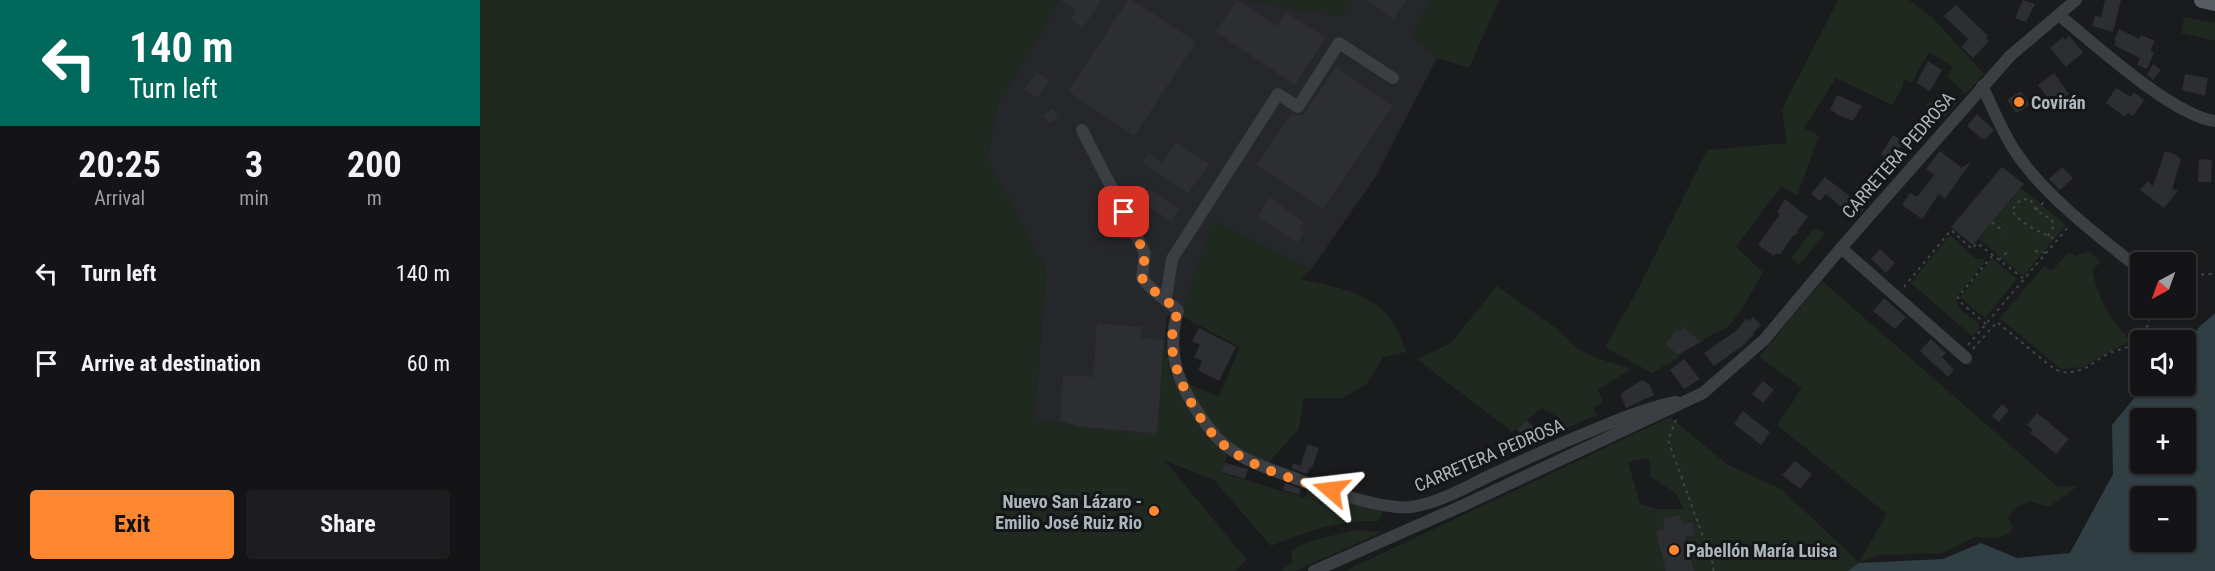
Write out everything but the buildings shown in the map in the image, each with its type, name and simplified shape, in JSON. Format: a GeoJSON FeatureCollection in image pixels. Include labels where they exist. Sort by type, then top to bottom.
{"type":"FeatureCollection","features":[{"type":"Feature","properties":{"kind":"main road"},"geometry":{"type":"LineString","coordinates":[[2202,0],[2215,3]]}},
{"type":"Feature","properties":{"kind":"street","name":"CARRETERA PEDROSA"},"geometry":{"type":"LineString","coordinates":[[1314,571],[1464,505],[1703,393],[1764,340],[1841,248],[2010,56],[2060,16],[2076,0]]}},
{"type":"Feature","properties":{"kind":"street"},"geometry":{"type":"LineString","coordinates":[[2060,16],[2119,64],[2181,109],[2203,119],[2215,121]]}},
{"type":"Feature","properties":{"kind":"street"},"geometry":{"type":"LineString","coordinates":[[1082,130],[1145,254],[1142,278],[1150,290],[1166,299],[1172,258],[1278,94],[1298,107],[1339,44],[1393,78]]}},
{"type":"Feature","properties":{"kind":"street"},"geometry":{"type":"LineString","coordinates":[[1982,86],[2013,148],[2032,174],[2095,233],[2130,261]]}},
{"type":"Feature","properties":{"kind":"street"},"geometry":{"type":"LineString","coordinates":[[1841,248],[1963,356]]}},
{"type":"Feature","properties":{"kind":"street","name":"CARRETERA PEDROSA"},"geometry":{"type":"LineString","coordinates":[[1166,299],[1178,311],[1172,346],[1177,374],[1195,409],[1216,438],[1232,452],[1255,464],[1388,507],[1411,507],[1434,501],[1567,441],[1653,406],[1685,401]]}},
{"type":"Feature","properties":{"kind":"path"},"geometry":{"type":"LineString","coordinates":[[2048,236],[2054,226],[2052,220],[2036,210],[2030,199],[2020,200],[2012,210],[2013,214],[2048,236],[2057,240]]}},
{"type":"Feature","properties":{"kind":"path"},"geometry":{"type":"LineString","coordinates":[[1963,356],[1986,324],[2077,217]]}},
{"type":"Feature","properties":{"kind":"path"},"geometry":{"type":"LineString","coordinates":[[1992,222],[2004,232]]}},
{"type":"Feature","properties":{"kind":"path"},"geometry":{"type":"LineString","coordinates":[[1897,297],[1951,230],[1972,249],[1977,243],[2024,279]]}},
{"type":"Feature","properties":{"kind":"path"},"geometry":{"type":"LineString","coordinates":[[2035,251],[2046,254]]}},
{"type":"Feature","properties":{"kind":"path"},"geometry":{"type":"LineString","coordinates":[[2000,260],[2007,252]]}},
{"type":"Feature","properties":{"kind":"path"},"geometry":{"type":"LineString","coordinates":[[1986,324],[1959,301],[1958,297],[1993,255]]}},
{"type":"Feature","properties":{"kind":"path"},"geometry":{"type":"LineString","coordinates":[[2196,275],[2215,274]]}},
{"type":"Feature","properties":{"kind":"path"},"geometry":{"type":"LineString","coordinates":[[1963,356],[1997,322],[2056,370],[2068,373],[2084,369],[2109,353],[2128,347],[2141,335],[2148,325],[2149,318]]}},
{"type":"Feature","properties":{"kind":"path"},"geometry":{"type":"LineString","coordinates":[[1685,401],[1668,440],[1714,567],[1713,571]]}},
{"type":"Feature","properties":{"kind":"shaded area"},"geometry":{"type":"Polygon","coordinates":[[[480,0],[1060,0],[997,106],[987,158],[1046,270],[1034,420],[1156,436],[1165,337],[1170,373],[1183,396],[1228,453],[1222,473],[1305,498],[1308,486],[1383,509],[1379,521],[1336,524],[1271,546],[1213,479],[1165,461],[1247,560],[1234,571],[480,571],[480,0]]]}},
{"type":"Feature","properties":{"kind":"shaded area"},"geometry":{"type":"Polygon","coordinates":[[[1060,0],[1248,0],[1339,16],[1352,0],[1430,0],[1413,37],[1437,58],[1376,176],[1311,270],[1213,221],[1181,316],[1167,316],[1156,437],[1034,420],[1046,270],[987,159],[997,106],[1060,0]]]}},
{"type":"Feature","properties":{"kind":"shaded area"},"geometry":{"type":"Polygon","coordinates":[[[1248,0],[1352,0],[1339,16],[1248,0]]]}},
{"type":"Feature","properties":{"kind":"shaded area"},"geometry":{"type":"Polygon","coordinates":[[[1430,0],[1499,0],[1469,68],[1437,58],[1413,37],[1430,0]]]}},
{"type":"Feature","properties":{"kind":"shaded area"},"geometry":{"type":"Polygon","coordinates":[[[1838,0],[1909,0],[1932,17],[1984,74],[1965,94],[1948,77],[1953,67],[1929,52],[1912,82],[1904,79],[1902,88],[1892,105],[1836,78],[1804,128],[1819,136],[1797,196],[1781,186],[1736,247],[1763,272],[1731,323],[1701,342],[1684,328],[1680,332],[1677,331],[1665,344],[1680,357],[1652,373],[1605,347],[1637,291],[1707,150],[1787,143],[1782,109],[1838,0]]]}},
{"type":"Feature","properties":{"kind":"shaded area"},"geometry":{"type":"Polygon","coordinates":[[[2184,17],[2215,23],[2215,41],[2181,33],[2184,17]]]}},
{"type":"Feature","properties":{"kind":"shaded area"},"geometry":{"type":"Polygon","coordinates":[[[1941,99],[1958,102],[1945,117],[1925,104],[1941,99]]]}},
{"type":"Feature","properties":{"kind":"shaded area"},"geometry":{"type":"Polygon","coordinates":[[[2021,188],[2066,225],[2023,276],[1979,239],[2021,188]]]}},
{"type":"Feature","properties":{"kind":"shaded area"},"geometry":{"type":"Polygon","coordinates":[[[1213,221],[1311,270],[1301,279],[1341,288],[1377,305],[1397,329],[1406,352],[1383,357],[1366,385],[1343,398],[1304,398],[1298,430],[1269,462],[1248,457],[1208,422],[1184,382],[1219,397],[1240,347],[1181,316],[1213,221]]]}},
{"type":"Feature","properties":{"kind":"shaded area"},"geometry":{"type":"Polygon","coordinates":[[[1813,229],[1819,229],[1825,234],[1799,265],[1791,258],[1813,229]]]}},
{"type":"Feature","properties":{"kind":"shaded area"},"geometry":{"type":"Polygon","coordinates":[[[1950,235],[1976,259],[1984,259],[1984,263],[1957,297],[1961,309],[1978,323],[1979,329],[1972,336],[1911,283],[1950,235]]]}},
{"type":"Feature","properties":{"kind":"shaded area"},"geometry":{"type":"Polygon","coordinates":[[[2088,251],[2101,262],[2092,270],[2095,281],[2111,316],[2130,341],[2083,367],[2061,369],[2000,318],[2044,266],[2052,271],[2069,252],[2076,256],[2088,251]]]}},
{"type":"Feature","properties":{"kind":"shaded area"},"geometry":{"type":"Polygon","coordinates":[[[1992,258],[2017,279],[1985,318],[1960,297],[1992,258]]]}},
{"type":"Feature","properties":{"kind":"shaded area"},"geometry":{"type":"Polygon","coordinates":[[[1822,281],[2058,487],[2078,486],[2049,507],[2029,501],[2013,510],[2008,518],[2013,527],[2010,533],[1998,538],[1974,537],[1943,553],[1880,555],[1859,563],[1848,571],[1345,571],[1670,417],[1728,465],[1781,489],[1859,562],[1887,514],[1777,425],[1802,388],[1759,357],[1822,281]],[[1649,458],[1628,462],[1640,504],[1658,509],[1683,509],[1677,494],[1651,477],[1649,458]]]}},
{"type":"Feature","properties":{"kind":"shaded area"},"geometry":{"type":"Polygon","coordinates":[[[1497,286],[1557,329],[1576,347],[1591,356],[1631,369],[1598,390],[1603,402],[1593,407],[1597,415],[1566,428],[1557,417],[1542,408],[1512,432],[1417,359],[1451,343],[1497,286]]]}},
{"type":"Feature","properties":{"kind":"shaded area"},"geometry":{"type":"Polygon","coordinates":[[[2215,313],[2215,571],[1848,571],[1859,563],[1943,559],[1981,543],[2017,558],[2070,553],[2113,474],[2112,425],[2136,396],[2196,396],[2196,332],[2215,313]]]}},
{"type":"Feature","properties":{"kind":"shaded area"},"geometry":{"type":"Polygon","coordinates":[[[1355,530],[1383,532],[1295,571],[1280,571],[1293,561],[1291,552],[1298,547],[1313,540],[1355,530]]]}},
{"type":"Feature","properties":{"kind":"place","name":"Covirán"},"geometry":{"type":"Point","coordinates":[2019,102]}},
{"type":"Feature","properties":{"kind":"place","name":"Nuevo San Lázaro - Emilio José Ruiz Rio"},"geometry":{"type":"Point","coordinates":[1154,511]}},
{"type":"Feature","properties":{"kind":"place","name":"Pabellón María Luisa"},"geometry":{"type":"Point","coordinates":[1674,550]}},
{"type":"Feature","properties":{"kind":"route"},"geometry":{"type":"LineString","coordinates":[[1124,212],[1145,254],[1142,278],[1150,290],[1166,299],[1178,311],[1172,346],[1177,374],[1195,409],[1216,438],[1232,452],[1255,464],[1331,490]]}}]}
